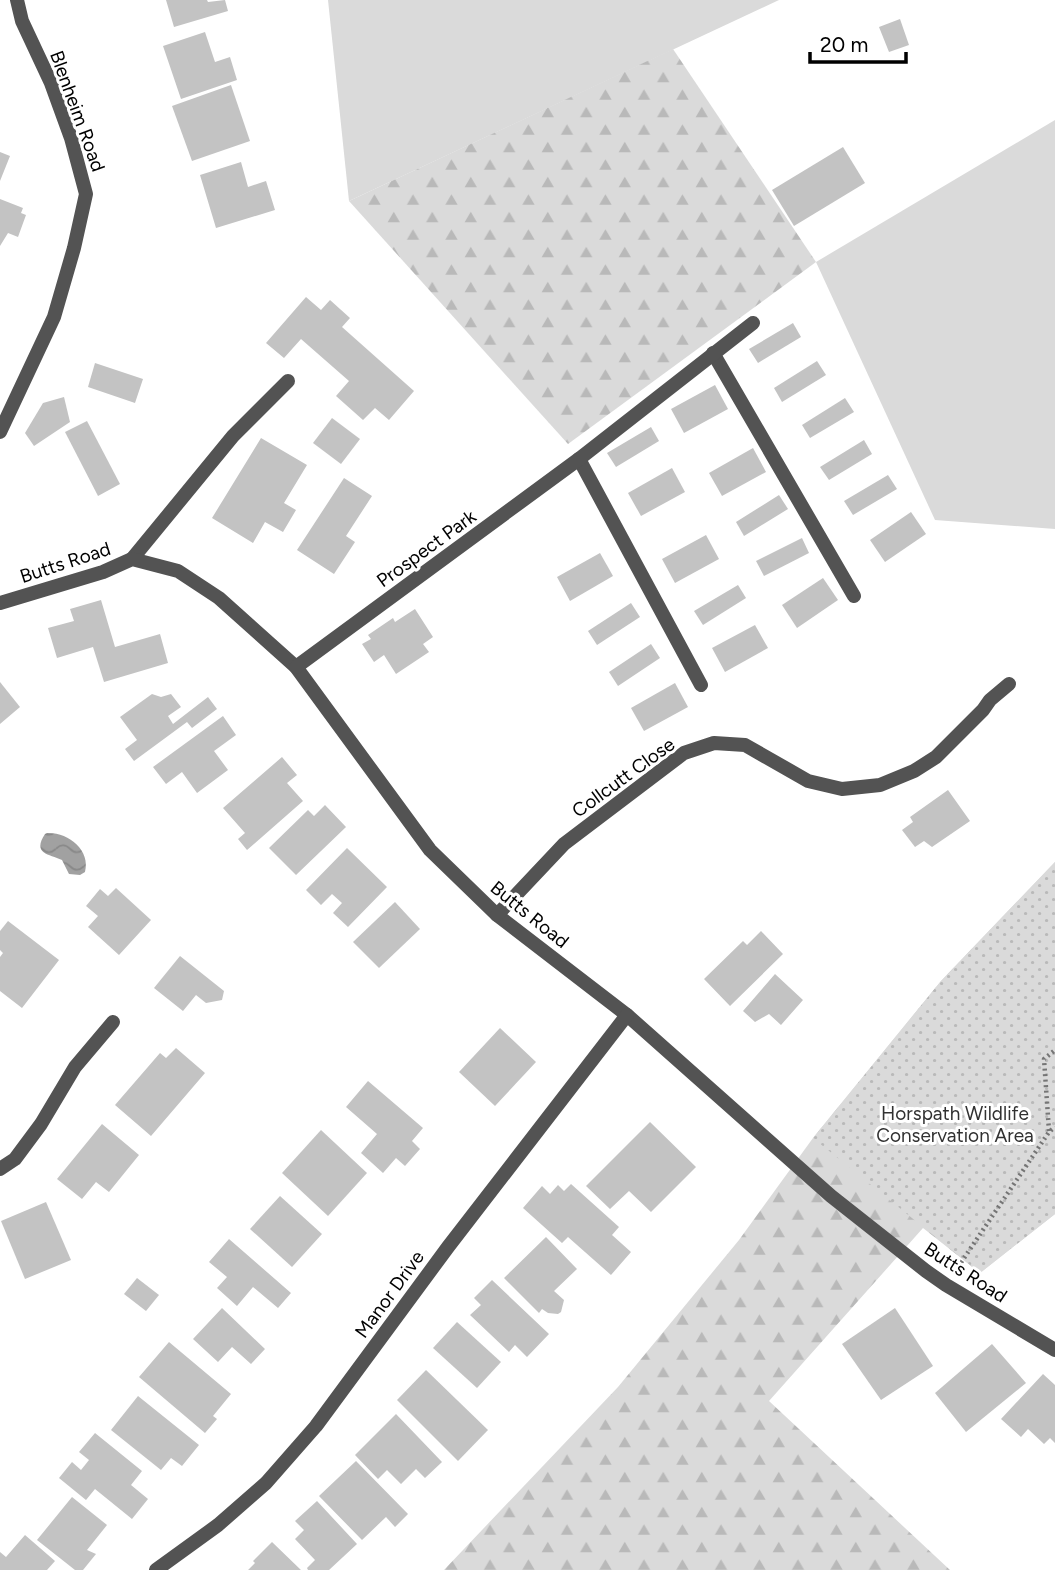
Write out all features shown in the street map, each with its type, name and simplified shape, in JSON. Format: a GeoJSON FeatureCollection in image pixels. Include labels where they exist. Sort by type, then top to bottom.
{"type":"FeatureCollection","features":[{"type":"Feature","properties":{"kind":"street","name":"Blenheim Road"},"geometry":{"type":"LineString","coordinates":[[0,432],[54,317],[86,194],[71,138],[51,83],[22,21],[17,0]]}},
{"type":"Feature","properties":{"kind":"street","name":"Prospect Park"},"geometry":{"type":"LineString","coordinates":[[296,667],[579,459],[753,323]]}},
{"type":"Feature","properties":{"kind":"street"},"geometry":{"type":"LineString","coordinates":[[713,353],[854,596]]}},
{"type":"Feature","properties":{"kind":"street"},"geometry":{"type":"LineString","coordinates":[[132,559],[233,436],[288,381]]}},
{"type":"Feature","properties":{"kind":"street"},"geometry":{"type":"LineString","coordinates":[[579,459],[701,685]]}},
{"type":"Feature","properties":{"kind":"street","name":"Butts Road"},"geometry":{"type":"LineString","coordinates":[[0,603],[103,572],[132,559],[178,571],[219,598],[296,667],[430,850],[497,915],[627,1015],[831,1196],[926,1271],[1055,1350]]}},
{"type":"Feature","properties":{"kind":"street","name":"Collcutt Close"},"geometry":{"type":"LineString","coordinates":[[497,915],[564,844],[684,753],[714,743],[745,745],[808,781],[842,789],[880,785],[914,771],[936,757],[990,700],[1009,684]]}},
{"type":"Feature","properties":{"kind":"street","name":"Manor Drive"},"geometry":{"type":"LineString","coordinates":[[156,1570],[218,1525],[266,1483],[316,1426],[454,1239],[627,1015]]}},
{"type":"Feature","properties":{"kind":"street"},"geometry":{"type":"LineString","coordinates":[[0,1169],[22,1151],[75,1068],[113,1022]]}},
{"type":"Feature","properties":{"kind":"path"},"geometry":{"type":"LineString","coordinates":[[1049,1132],[1044,1059],[1055,1050]]}},
{"type":"Feature","properties":{"kind":"path"},"geometry":{"type":"LineString","coordinates":[[946,1285],[1055,1127]]}},
{"type":"Feature","properties":{"kind":"green space"},"geometry":{"type":"Polygon","coordinates":[[[328,0],[779,0],[349,201],[328,0]]]}},
{"type":"Feature","properties":{"kind":"green space"},"geometry":{"type":"Polygon","coordinates":[[[673,49],[816,262],[568,444],[349,201],[673,49]]]}},
{"type":"Feature","properties":{"kind":"green space"},"geometry":{"type":"Polygon","coordinates":[[[1055,120],[1055,529],[935,520],[816,262],[1055,120]]]}},
{"type":"Feature","properties":{"kind":"green space"},"geometry":{"type":"Polygon","coordinates":[[[1055,862],[1055,1214],[980,1273],[923,1228],[769,1401],[950,1570],[444,1570],[618,1387],[739,1240],[813,1138],[941,981],[1055,862]]]}},
{"type":"Feature","properties":{"kind":"green space","name":"Horspath Wildlife Conservation Area"},"geometry":{"type":"Polygon","coordinates":[[[1055,862],[1055,1214],[980,1273],[813,1138],[941,981],[1055,862]]]}},
{"type":"Feature","properties":{"kind":"water"},"geometry":{"type":"Polygon","coordinates":[[[47,833],[63,836],[76,844],[85,856],[85,872],[80,875],[69,874],[62,860],[41,849],[41,841],[47,833]]]}},
{"type":"Feature","properties":{"kind":"building"},"geometry":{"type":"Polygon","coordinates":[[[166,0],[225,0],[228,11],[174,27],[166,0]]]}},
{"type":"Feature","properties":{"kind":"building"},"geometry":{"type":"Polygon","coordinates":[[[900,19],[909,45],[889,52],[879,27],[900,19]]]}},
{"type":"Feature","properties":{"kind":"building"},"geometry":{"type":"Polygon","coordinates":[[[205,32],[215,62],[230,57],[237,80],[181,99],[163,46],[205,32]]]}},
{"type":"Feature","properties":{"kind":"building"},"geometry":{"type":"Polygon","coordinates":[[[231,85],[250,141],[192,161],[172,106],[231,85]]]}},
{"type":"Feature","properties":{"kind":"building"},"geometry":{"type":"Polygon","coordinates":[[[843,147],[865,183],[794,226],[772,190],[843,147]]]}},
{"type":"Feature","properties":{"kind":"building"},"geometry":{"type":"Polygon","coordinates":[[[0,152],[10,156],[0,181],[0,152]]]}},
{"type":"Feature","properties":{"kind":"building"},"geometry":{"type":"Polygon","coordinates":[[[241,162],[248,187],[266,181],[275,210],[216,228],[200,175],[241,162]]]}},
{"type":"Feature","properties":{"kind":"building"},"geometry":{"type":"Polygon","coordinates":[[[0,199],[23,208],[21,213],[26,215],[18,237],[8,233],[0,246],[0,199]]]}},
{"type":"Feature","properties":{"kind":"building"},"geometry":{"type":"Polygon","coordinates":[[[306,297],[321,310],[330,300],[350,318],[342,327],[414,391],[389,420],[375,408],[363,420],[336,396],[349,381],[301,339],[284,358],[266,343],[306,297]]]}},
{"type":"Feature","properties":{"kind":"building"},"geometry":{"type":"Polygon","coordinates":[[[793,323],[801,337],[758,363],[749,349],[793,323]]]}},
{"type":"Feature","properties":{"kind":"building"},"geometry":{"type":"Polygon","coordinates":[[[817,361],[826,375],[782,402],[774,388],[817,361]]]}},
{"type":"Feature","properties":{"kind":"building"},"geometry":{"type":"Polygon","coordinates":[[[95,363],[143,379],[135,403],[88,387],[95,363]]]}},
{"type":"Feature","properties":{"kind":"building"},"geometry":{"type":"Polygon","coordinates":[[[715,385],[728,409],[684,433],[671,409],[715,385]]]}},
{"type":"Feature","properties":{"kind":"building"},"geometry":{"type":"Polygon","coordinates":[[[64,397],[70,422],[34,446],[25,433],[43,403],[64,397]]]}},
{"type":"Feature","properties":{"kind":"building"},"geometry":{"type":"Polygon","coordinates":[[[845,398],[854,412],[810,438],[802,425],[845,398]]]}},
{"type":"Feature","properties":{"kind":"building"},"geometry":{"type":"Polygon","coordinates":[[[332,418],[360,439],[341,464],[313,443],[332,418]]]}},
{"type":"Feature","properties":{"kind":"building"},"geometry":{"type":"Polygon","coordinates":[[[87,421],[120,484],[98,496],[65,432],[87,421]]]}},
{"type":"Feature","properties":{"kind":"building"},"geometry":{"type":"Polygon","coordinates":[[[651,427],[659,441],[616,467],[607,453],[651,427]]]}},
{"type":"Feature","properties":{"kind":"building"},"geometry":{"type":"Polygon","coordinates":[[[261,438],[307,465],[284,503],[296,510],[283,532],[265,522],[253,543],[212,518],[261,438]]]}},
{"type":"Feature","properties":{"kind":"building"},"geometry":{"type":"Polygon","coordinates":[[[864,440],[872,454],[829,480],[820,467],[864,440]]]}},
{"type":"Feature","properties":{"kind":"building"},"geometry":{"type":"Polygon","coordinates":[[[753,448],[766,472],[722,496],[709,473],[753,448]]]}},
{"type":"Feature","properties":{"kind":"building"},"geometry":{"type":"Polygon","coordinates":[[[672,468],[685,492],[641,516],[628,493],[672,468]]]}},
{"type":"Feature","properties":{"kind":"building"},"geometry":{"type":"Polygon","coordinates":[[[888,475],[897,489],[853,515],[844,501],[888,475]]]}},
{"type":"Feature","properties":{"kind":"building"},"geometry":{"type":"Polygon","coordinates":[[[344,478],[372,496],[346,536],[355,542],[334,574],[297,550],[344,478]]]}},
{"type":"Feature","properties":{"kind":"building"},"geometry":{"type":"Polygon","coordinates":[[[779,495],[788,509],[744,536],[736,522],[779,495]]]}},
{"type":"Feature","properties":{"kind":"building"},"geometry":{"type":"Polygon","coordinates":[[[911,512],[926,534],[885,562],[870,540],[911,512]]]}},
{"type":"Feature","properties":{"kind":"building"},"geometry":{"type":"Polygon","coordinates":[[[706,535],[719,559],[675,583],[662,559],[706,535]]]}},
{"type":"Feature","properties":{"kind":"building"},"geometry":{"type":"Polygon","coordinates":[[[802,538],[809,553],[764,576],[756,561],[802,538]]]}},
{"type":"Feature","properties":{"kind":"building"},"geometry":{"type":"Polygon","coordinates":[[[600,553],[613,576],[570,601],[557,577],[600,553]]]}},
{"type":"Feature","properties":{"kind":"building"},"geometry":{"type":"Polygon","coordinates":[[[823,578],[838,600],[797,628],[782,605],[823,578]]]}},
{"type":"Feature","properties":{"kind":"building"},"geometry":{"type":"Polygon","coordinates":[[[738,585],[746,598],[703,625],[694,611],[738,585]]]}},
{"type":"Feature","properties":{"kind":"building"},"geometry":{"type":"Polygon","coordinates":[[[101,600],[115,647],[160,634],[168,663],[104,682],[93,647],[57,658],[48,628],[74,621],[70,609],[101,600]]]}},
{"type":"Feature","properties":{"kind":"building"},"geometry":{"type":"Polygon","coordinates":[[[631,603],[640,617],[597,645],[588,631],[631,603]]]}},
{"type":"Feature","properties":{"kind":"building"},"geometry":{"type":"Polygon","coordinates":[[[415,609],[433,637],[423,644],[429,652],[396,674],[384,655],[374,662],[362,644],[371,639],[368,635],[393,618],[395,622],[415,609]]]}},
{"type":"Feature","properties":{"kind":"building"},"geometry":{"type":"Polygon","coordinates":[[[755,625],[768,648],[725,672],[712,648],[755,625]]]}},
{"type":"Feature","properties":{"kind":"building"},"geometry":{"type":"Polygon","coordinates":[[[651,644],[660,658],[618,686],[609,672],[651,644]]]}},
{"type":"Feature","properties":{"kind":"building"},"geometry":{"type":"Polygon","coordinates":[[[0,682],[20,707],[0,724],[0,682]]]}},
{"type":"Feature","properties":{"kind":"building"},"geometry":{"type":"Polygon","coordinates":[[[675,683],[688,707],[644,731],[631,708],[675,683]]]}},
{"type":"Feature","properties":{"kind":"building"},"geometry":{"type":"Polygon","coordinates":[[[152,694],[161,697],[171,694],[181,707],[168,716],[173,724],[208,697],[217,709],[192,728],[187,722],[134,761],[125,749],[137,740],[120,717],[152,694]]]}},
{"type":"Feature","properties":{"kind":"building"},"geometry":{"type":"Polygon","coordinates":[[[223,716],[236,735],[214,751],[228,770],[197,793],[182,772],[166,784],[153,767],[223,716]]]}},
{"type":"Feature","properties":{"kind":"building"},"geometry":{"type":"Polygon","coordinates":[[[282,757],[297,775],[287,783],[303,801],[247,850],[238,839],[245,833],[223,808],[282,757]]]}},
{"type":"Feature","properties":{"kind":"building"},"geometry":{"type":"Polygon","coordinates":[[[948,790],[970,821],[932,847],[924,841],[915,847],[902,830],[913,822],[910,817],[948,790]]]}},
{"type":"Feature","properties":{"kind":"building"},"geometry":{"type":"Polygon","coordinates":[[[325,805],[346,827],[296,875],[269,848],[308,810],[314,816],[325,805]]]}},
{"type":"Feature","properties":{"kind":"building"},"geometry":{"type":"Polygon","coordinates":[[[347,848],[387,887],[348,927],[333,913],[342,903],[332,894],[321,905],[306,890],[347,848]]]}},
{"type":"Feature","properties":{"kind":"building"},"geometry":{"type":"Polygon","coordinates":[[[116,888],[151,920],[119,955],[88,927],[98,916],[86,906],[100,889],[108,896],[116,888]]]}},
{"type":"Feature","properties":{"kind":"building"},"geometry":{"type":"Polygon","coordinates":[[[395,902],[420,929],[379,968],[353,942],[395,902]]]}},
{"type":"Feature","properties":{"kind":"building"},"geometry":{"type":"Polygon","coordinates":[[[8,921],[59,960],[22,1008],[0,991],[0,957],[3,953],[0,950],[0,931],[8,921]]]}},
{"type":"Feature","properties":{"kind":"building"},"geometry":{"type":"Polygon","coordinates":[[[761,931],[783,954],[730,1006],[704,979],[743,941],[747,945],[761,931]]]}},
{"type":"Feature","properties":{"kind":"building"},"geometry":{"type":"Polygon","coordinates":[[[180,956],[224,991],[222,1000],[206,1003],[196,995],[183,1011],[154,988],[180,956]]]}},
{"type":"Feature","properties":{"kind":"building"},"geometry":{"type":"Polygon","coordinates":[[[775,974],[803,1000],[781,1025],[769,1014],[755,1022],[743,1011],[775,974]]]}},
{"type":"Feature","properties":{"kind":"building"},"geometry":{"type":"Polygon","coordinates":[[[500,1028],[536,1062],[495,1106],[459,1072],[500,1028]]]}},
{"type":"Feature","properties":{"kind":"building"},"geometry":{"type":"Polygon","coordinates":[[[176,1048],[205,1073],[151,1136],[115,1105],[160,1053],[166,1058],[176,1048]]]}},
{"type":"Feature","properties":{"kind":"building"},"geometry":{"type":"Polygon","coordinates":[[[368,1081],[423,1128],[412,1141],[420,1149],[405,1166],[396,1158],[383,1173],[361,1153],[377,1134],[346,1107],[368,1081]]]}},
{"type":"Feature","properties":{"kind":"building"},"geometry":{"type":"Polygon","coordinates":[[[650,1122],[696,1167],[651,1212],[629,1191],[610,1209],[586,1186],[650,1122]]]}},
{"type":"Feature","properties":{"kind":"building"},"geometry":{"type":"Polygon","coordinates":[[[102,1124],[139,1155],[109,1192],[96,1182],[82,1199],[57,1179],[102,1124]]]}},
{"type":"Feature","properties":{"kind":"building"},"geometry":{"type":"Polygon","coordinates":[[[321,1130],[367,1173],[328,1216],[282,1173],[321,1130]]]}},
{"type":"Feature","properties":{"kind":"building"},"geometry":{"type":"Polygon","coordinates":[[[571,1184],[619,1227],[612,1235],[631,1252],[611,1275],[568,1237],[562,1243],[523,1208],[542,1186],[550,1194],[558,1185],[564,1191],[571,1184]]]}},
{"type":"Feature","properties":{"kind":"building"},"geometry":{"type":"Polygon","coordinates":[[[280,1196],[322,1234],[292,1267],[250,1229],[280,1196]]]}},
{"type":"Feature","properties":{"kind":"building"},"geometry":{"type":"Polygon","coordinates":[[[46,1202],[71,1260],[25,1279],[1,1221],[46,1202]]]}},
{"type":"Feature","properties":{"kind":"building"},"geometry":{"type":"Polygon","coordinates":[[[546,1237],[577,1269],[554,1291],[564,1300],[558,1314],[542,1309],[539,1313],[504,1278],[546,1237]]]}},
{"type":"Feature","properties":{"kind":"building"},"geometry":{"type":"Polygon","coordinates":[[[229,1239],[291,1293],[278,1308],[253,1287],[237,1306],[217,1288],[227,1277],[209,1262],[229,1239]]]}},
{"type":"Feature","properties":{"kind":"building"},"geometry":{"type":"Polygon","coordinates":[[[137,1278],[159,1295],[146,1311],[124,1294],[137,1278]]]}},
{"type":"Feature","properties":{"kind":"building"},"geometry":{"type":"Polygon","coordinates":[[[492,1280],[549,1334],[527,1357],[515,1345],[509,1352],[470,1315],[481,1305],[474,1298],[492,1280]]]}},
{"type":"Feature","properties":{"kind":"building"},"geometry":{"type":"Polygon","coordinates":[[[222,1308],[265,1349],[251,1364],[232,1347],[218,1362],[193,1339],[222,1308]]]}},
{"type":"Feature","properties":{"kind":"building"},"geometry":{"type":"Polygon","coordinates":[[[895,1308],[933,1366],[881,1400],[842,1344],[895,1308]]]}},
{"type":"Feature","properties":{"kind":"building"},"geometry":{"type":"Polygon","coordinates":[[[457,1322],[501,1362],[477,1388],[433,1348],[457,1322]]]}},
{"type":"Feature","properties":{"kind":"building"},"geometry":{"type":"Polygon","coordinates":[[[169,1342],[231,1394],[213,1416],[217,1419],[205,1433],[139,1377],[169,1342]]]}},
{"type":"Feature","properties":{"kind":"building"},"geometry":{"type":"Polygon","coordinates":[[[992,1344],[1026,1383],[966,1432],[935,1393],[992,1344]]]}},
{"type":"Feature","properties":{"kind":"building"},"geometry":{"type":"Polygon","coordinates":[[[426,1370],[488,1430],[458,1461],[397,1400],[426,1370]]]}},
{"type":"Feature","properties":{"kind":"building"},"geometry":{"type":"Polygon","coordinates":[[[1043,1374],[1055,1385],[1055,1443],[1050,1438],[1044,1444],[1028,1429],[1021,1437],[1001,1419],[1043,1374]]]}},
{"type":"Feature","properties":{"kind":"building"},"geometry":{"type":"Polygon","coordinates":[[[138,1396],[199,1445],[182,1466],[171,1458],[161,1470],[111,1430],[138,1396]]]}},
{"type":"Feature","properties":{"kind":"building"},"geometry":{"type":"Polygon","coordinates":[[[396,1414],[442,1462],[425,1478],[416,1469],[401,1484],[387,1470],[378,1479],[355,1455],[396,1414]]]}},
{"type":"Feature","properties":{"kind":"building"},"geometry":{"type":"Polygon","coordinates":[[[95,1433],[142,1471],[131,1485],[148,1499],[132,1519],[95,1489],[86,1500],[59,1478],[72,1462],[81,1470],[89,1460],[79,1452],[95,1433]]]}},
{"type":"Feature","properties":{"kind":"building"},"geometry":{"type":"Polygon","coordinates":[[[356,1461],[408,1514],[395,1527],[386,1517],[362,1540],[319,1496],[356,1461]]]}},
{"type":"Feature","properties":{"kind":"building"},"geometry":{"type":"Polygon","coordinates":[[[72,1497],[107,1525],[87,1550],[96,1554],[83,1570],[75,1570],[37,1540],[72,1497]]]}},
{"type":"Feature","properties":{"kind":"building"},"geometry":{"type":"Polygon","coordinates":[[[317,1501],[357,1544],[329,1570],[308,1570],[315,1560],[295,1539],[304,1530],[295,1521],[317,1501]]]}},
{"type":"Feature","properties":{"kind":"building"},"geometry":{"type":"Polygon","coordinates":[[[25,1535],[55,1561],[47,1570],[0,1570],[0,1552],[6,1557],[25,1535]]]}},
{"type":"Feature","properties":{"kind":"building"},"geometry":{"type":"Polygon","coordinates":[[[272,1542],[301,1570],[248,1570],[272,1542]]]}}]}
